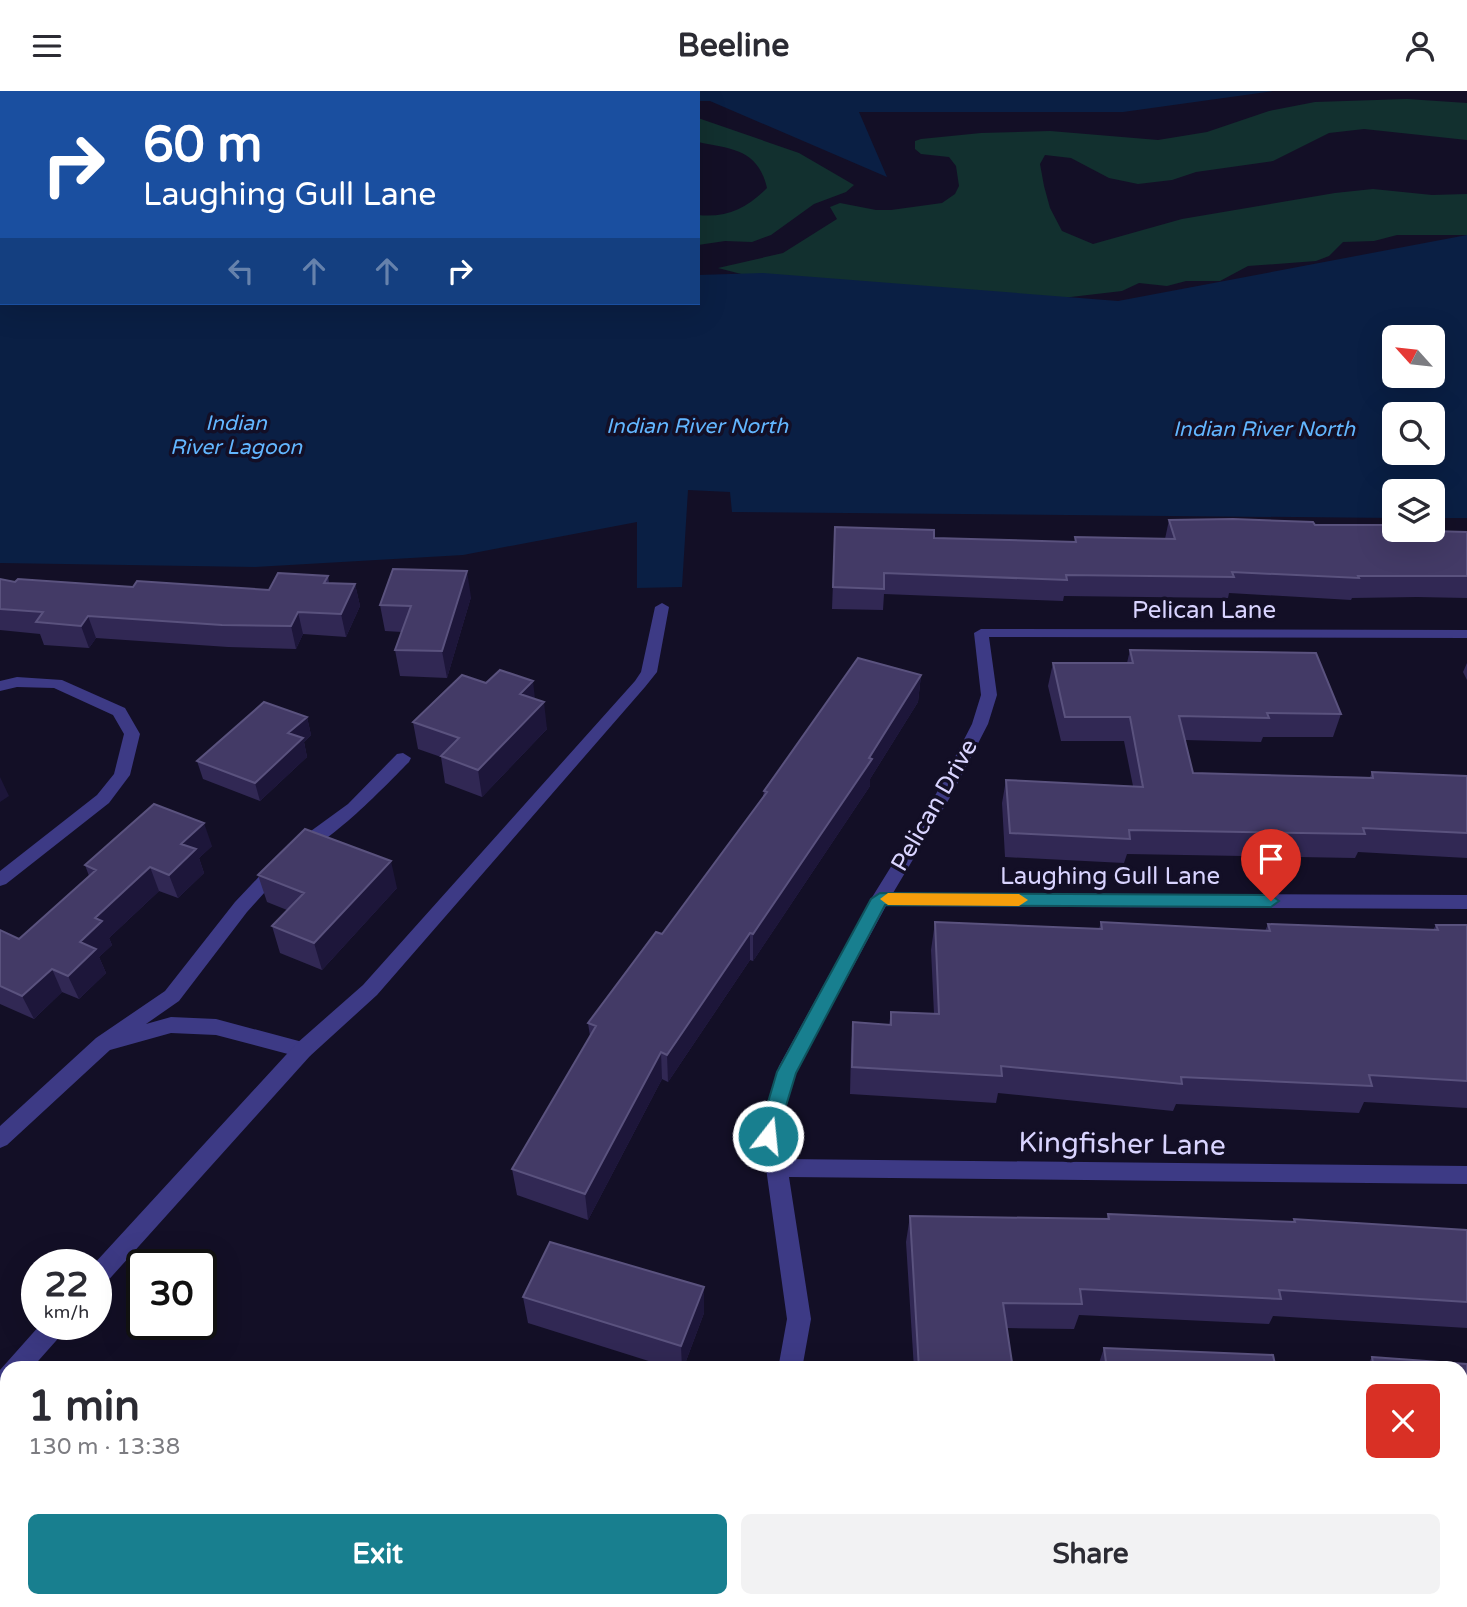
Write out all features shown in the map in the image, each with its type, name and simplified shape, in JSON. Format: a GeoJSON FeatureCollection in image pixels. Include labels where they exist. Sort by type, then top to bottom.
{"type":"FeatureCollection","features":[{"type":"Feature","properties":{"kind":"street"},"geometry":{"type":"LineString","coordinates":[[112,1260],[303,1050],[370,990],[640,684],[649,672],[662,607]]}},
{"type":"Feature","properties":{"kind":"street","name":"Pelican Lane"},"geometry":{"type":"LineString","coordinates":[[987,673],[981,633],[1467,634]]}},
{"type":"Feature","properties":{"kind":"street","name":"Pelican Drive"},"geometry":{"type":"LineString","coordinates":[[791,1361],[799,1319],[777,1168],[768,1136],[786,1072],[880,899],[944,795],[980,724],[989,695],[987,673]]}},
{"type":"Feature","properties":{"kind":"street"},"geometry":{"type":"LineString","coordinates":[[0,686],[17,682],[57,683],[119,712],[132,734],[122,775],[103,799],[0,880]]}},
{"type":"Feature","properties":{"kind":"street"},"geometry":{"type":"LineString","coordinates":[[0,1139],[103,1044],[172,996],[241,907],[288,856],[354,808],[404,758]]}},
{"type":"Feature","properties":{"kind":"street","name":"Laughing Gull Lane"},"geometry":{"type":"LineString","coordinates":[[880,899],[1467,902]]}},
{"type":"Feature","properties":{"kind":"street"},"geometry":{"type":"LineString","coordinates":[[103,1044],[171,1025],[216,1027],[303,1050]]}},
{"type":"Feature","properties":{"kind":"street","name":"Kingfisher Lane"},"geometry":{"type":"LineString","coordinates":[[777,1168],[1467,1175]]}},
{"type":"Feature","properties":{"kind":"street"},"geometry":{"type":"LineString","coordinates":[[22,1361],[41,1340]]}},
{"type":"Feature","properties":{"kind":"green space"},"geometry":{"type":"Polygon","coordinates":[[[1407,99],[1467,103],[1467,140],[1364,129],[1329,133],[1273,161],[1138,184],[1109,178],[1071,158],[1045,155],[1040,164],[1044,186],[1050,208],[1062,231],[1093,244],[1182,219],[1373,189],[1432,195],[1467,194],[1467,235],[1397,235],[1374,241],[1343,242],[1329,256],[1316,261],[1248,266],[1220,281],[1186,281],[1167,286],[1139,283],[1122,291],[1062,298],[749,276],[718,268],[783,253],[837,219],[830,207],[840,203],[891,210],[942,203],[955,194],[959,186],[956,166],[949,157],[921,154],[915,149],[915,141],[921,139],[981,133],[1050,131],[1158,140],[1207,132],[1269,111],[1315,102],[1407,99]]]}},
{"type":"Feature","properties":{"kind":"green space"},"geometry":{"type":"Polygon","coordinates":[[[700,119],[799,153],[854,185],[846,192],[814,204],[771,235],[752,242],[725,241],[700,245],[700,215],[718,215],[736,210],[767,188],[757,165],[750,158],[732,149],[700,142],[700,119]]]}},
{"type":"Feature","properties":{"kind":"water"},"geometry":{"type":"Polygon","coordinates":[[[700,91],[1273,91],[1123,112],[859,112],[887,177],[710,101],[700,101],[700,91]]]}},
{"type":"Feature","properties":{"kind":"water","name":"Indian River Lagoon"},"geometry":{"type":"Polygon","coordinates":[[[1467,235],[1467,518],[1445,518],[1445,479],[1382,479],[1382,518],[732,512],[730,492],[688,490],[682,587],[637,588],[637,522],[463,555],[255,567],[0,563],[0,305],[700,305],[700,275],[763,273],[1118,301],[1467,235]]]}},
{"type":"Feature","properties":{"kind":"building"},"geometry":{"type":"Polygon","coordinates":[[[1233,519],[1313,522],[1315,525],[1382,525],[1382,542],[1445,542],[1445,531],[1467,532],[1467,576],[1358,576],[1359,578],[1232,572],[1234,577],[1066,575],[1067,580],[884,573],[884,589],[833,587],[835,527],[934,530],[934,538],[1076,542],[1075,537],[1175,539],[1169,520],[1233,519]]]}},
{"type":"Feature","properties":{"kind":"building"},"geometry":{"type":"Polygon","coordinates":[[[393,569],[467,571],[442,651],[395,650],[411,606],[380,605],[393,569]]]}},
{"type":"Feature","properties":{"kind":"building"},"geometry":{"type":"Polygon","coordinates":[[[278,573],[328,576],[324,583],[355,584],[341,614],[298,612],[291,626],[222,625],[88,616],[81,626],[36,622],[43,612],[0,609],[0,579],[133,587],[137,581],[269,590],[278,573]]]}},
{"type":"Feature","properties":{"kind":"building"},"geometry":{"type":"Polygon","coordinates":[[[1130,650],[1316,653],[1341,714],[1267,713],[1269,718],[1179,716],[1193,773],[1373,778],[1372,772],[1467,776],[1467,833],[1363,828],[1365,834],[1129,830],[1130,839],[1010,833],[1006,780],[1143,787],[1130,717],[1065,717],[1053,663],[1133,663],[1130,650]]]}},
{"type":"Feature","properties":{"kind":"building"},"geometry":{"type":"Polygon","coordinates":[[[858,658],[921,675],[869,758],[872,759],[753,934],[750,933],[667,1055],[661,1052],[585,1194],[512,1169],[596,1026],[588,1023],[656,932],[662,934],[767,792],[764,791],[858,658]]]}},
{"type":"Feature","properties":{"kind":"building"},"geometry":{"type":"Polygon","coordinates":[[[500,670],[533,681],[520,694],[544,702],[478,770],[441,756],[459,738],[413,722],[462,675],[486,683],[500,670]]]}},
{"type":"Feature","properties":{"kind":"building"},"geometry":{"type":"Polygon","coordinates":[[[264,702],[307,717],[288,733],[303,738],[255,783],[197,761],[264,702]]]}},
{"type":"Feature","properties":{"kind":"building"},"geometry":{"type":"Polygon","coordinates":[[[154,804],[204,823],[181,844],[196,849],[169,875],[150,867],[95,918],[102,921],[80,942],[96,949],[68,976],[52,969],[22,996],[0,986],[0,930],[19,939],[96,870],[85,865],[154,804]]]}},
{"type":"Feature","properties":{"kind":"building"},"geometry":{"type":"Polygon","coordinates":[[[305,829],[391,861],[314,943],[272,926],[304,893],[258,875],[305,829]]]}},
{"type":"Feature","properties":{"kind":"building"},"geometry":{"type":"Polygon","coordinates":[[[935,922],[1102,929],[1101,922],[1270,931],[1268,924],[1438,930],[1436,925],[1467,925],[1467,1081],[1369,1075],[1372,1086],[1181,1077],[1182,1084],[1001,1066],[1002,1076],[852,1067],[853,1022],[891,1025],[891,1012],[939,1014],[935,922]]]}},
{"type":"Feature","properties":{"kind":"building"},"geometry":{"type":"Polygon","coordinates":[[[1108,1214],[1295,1222],[1294,1219],[1467,1230],[1467,1302],[1279,1290],[1281,1299],[1080,1289],[1082,1304],[1003,1303],[1012,1361],[919,1361],[910,1216],[1109,1219],[1108,1214]]]}},
{"type":"Feature","properties":{"kind":"building"},"geometry":{"type":"Polygon","coordinates":[[[550,1242],[704,1287],[681,1346],[523,1297],[550,1242]]]}},
{"type":"Feature","properties":{"kind":"building"},"geometry":{"type":"Polygon","coordinates":[[[1104,1348],[1273,1355],[1274,1361],[1106,1361],[1104,1348]]]}},
{"type":"Feature","properties":{"kind":"building"},"geometry":{"type":"Polygon","coordinates":[[[1372,1357],[1426,1361],[1373,1361],[1372,1357]]]}},
{"type":"Feature","properties":{"kind":"slow traffic"},"geometry":{"type":"LineString","coordinates":[[888,899],[1019,900]]}},
{"type":"Feature","properties":{"kind":"route"},"geometry":{"type":"LineString","coordinates":[[768,1136],[786,1072],[880,899],[1271,901]]}},
{"type":"Feature","properties":{"kind":"water label","name":"Indian River North"},"geometry":{"type":"Point","coordinates":[697,426]}},
{"type":"Feature","properties":{"kind":"water label","name":"Indian River North"},"geometry":{"type":"Point","coordinates":[1264,429]}}]}
